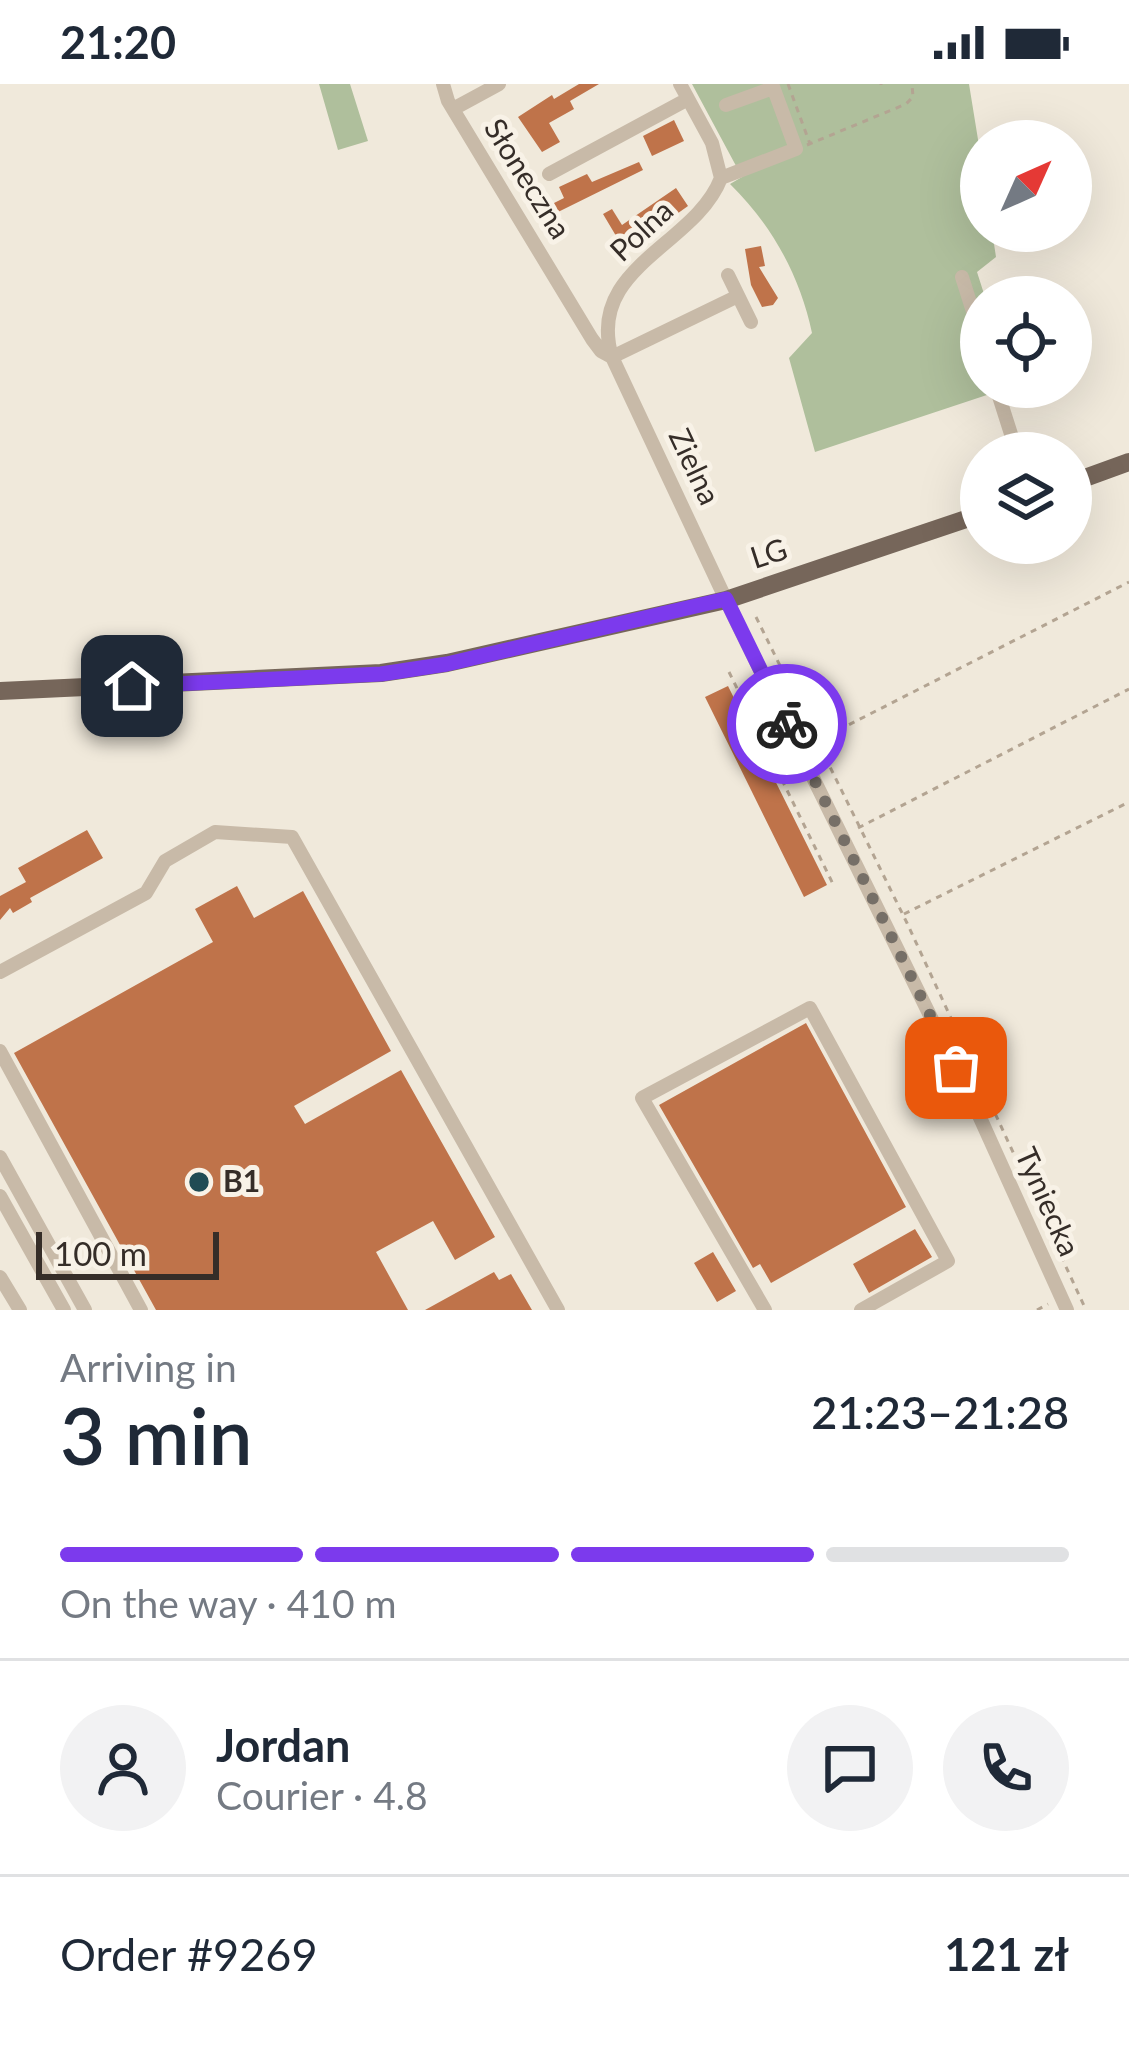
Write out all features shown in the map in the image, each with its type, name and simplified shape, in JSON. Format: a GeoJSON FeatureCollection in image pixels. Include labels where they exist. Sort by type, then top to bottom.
{"type":"FeatureCollection","features":[{"type":"Feature","properties":{"kind":"main road"},"geometry":{"type":"LineString","coordinates":[[1092,476],[1129,463]]}},
{"type":"Feature","properties":{"kind":"main road","name":"LG"},"geometry":{"type":"LineString","coordinates":[[0,691],[381,674],[447,664],[726,599],[960,521]]}},
{"type":"Feature","properties":{"kind":"street","name":"Słoneczna"},"geometry":{"type":"LineString","coordinates":[[443,84],[453,109],[592,339],[612,357]]}},
{"type":"Feature","properties":{"kind":"street"},"geometry":{"type":"LineString","coordinates":[[453,109],[499,84]]}},
{"type":"Feature","properties":{"kind":"street"},"geometry":{"type":"LineString","coordinates":[[680,84],[712,143],[721,178],[803,146],[778,85],[726,105]]}},
{"type":"Feature","properties":{"kind":"street"},"geometry":{"type":"LineString","coordinates":[[549,173],[688,99]]}},
{"type":"Feature","properties":{"kind":"street","name":"Polna"},"geometry":{"type":"LineString","coordinates":[[612,357],[608,319],[624,284],[646,256],[702,211],[721,178]]}},
{"type":"Feature","properties":{"kind":"street"},"geometry":{"type":"LineString","coordinates":[[728,275],[751,322]]}},
{"type":"Feature","properties":{"kind":"street"},"geometry":{"type":"LineString","coordinates":[[612,357],[738,296]]}},
{"type":"Feature","properties":{"kind":"street","name":"Zielna"},"geometry":{"type":"LineString","coordinates":[[612,357],[726,599]]}},
{"type":"Feature","properties":{"kind":"street","name":"Tyniecka"},"geometry":{"type":"LineString","coordinates":[[726,599],[895,940],[1066,1310]]}},
{"type":"Feature","properties":{"kind":"street"},"geometry":{"type":"LineString","coordinates":[[0,972],[146,893],[165,861],[214,832],[292,837],[558,1310]]}},
{"type":"Feature","properties":{"kind":"street"},"geometry":{"type":"LineString","coordinates":[[765,1310],[642,1099],[810,1008],[949,1262],[861,1310]]}},
{"type":"Feature","properties":{"kind":"street"},"geometry":{"type":"LineString","coordinates":[[0,1051],[141,1310]]}},
{"type":"Feature","properties":{"kind":"street"},"geometry":{"type":"LineString","coordinates":[[0,1157],[85,1310]]}},
{"type":"Feature","properties":{"kind":"street"},"geometry":{"type":"LineString","coordinates":[[0,1196],[64,1310]]}},
{"type":"Feature","properties":{"kind":"street"},"geometry":{"type":"LineString","coordinates":[[0,1277],[20,1310]]}},
{"type":"Feature","properties":{"kind":"path"},"geometry":{"type":"LineString","coordinates":[[778,85],[803,146],[906,104],[913,97],[912,84]]}},
{"type":"Feature","properties":{"kind":"path"},"geometry":{"type":"LineString","coordinates":[[816,742],[1129,582]]}},
{"type":"Feature","properties":{"kind":"path"},"geometry":{"type":"LineString","coordinates":[[756,616],[902,914],[1086,1310]]}},
{"type":"Feature","properties":{"kind":"path"},"geometry":{"type":"LineString","coordinates":[[729,672],[833,884]]}},
{"type":"Feature","properties":{"kind":"path"},"geometry":{"type":"LineString","coordinates":[[858,829],[1129,689]]}},
{"type":"Feature","properties":{"kind":"path"},"geometry":{"type":"LineString","coordinates":[[902,914],[1129,802]]}},
{"type":"Feature","properties":{"kind":"green space"},"geometry":{"type":"Polygon","coordinates":[[[319,84],[350,84],[368,141],[338,150],[319,84]]]}},
{"type":"Feature","properties":{"kind":"green space"},"geometry":{"type":"Polygon","coordinates":[[[692,84],[969,84],[975,120],[960,120],[960,252],[995,252],[996,257],[977,272],[978,276],[960,276],[960,404],[815,452],[789,358],[812,333],[782,252],[730,184],[742,177],[692,84]]]}},
{"type":"Feature","properties":{"kind":"building"},"geometry":{"type":"Polygon","coordinates":[[[579,84],[599,84],[570,101],[574,109],[549,123],[560,142],[542,152],[518,117],[579,84]]]}},
{"type":"Feature","properties":{"kind":"building"},"geometry":{"type":"Polygon","coordinates":[[[674,120],[684,141],[652,156],[643,136],[674,120]]]}},
{"type":"Feature","properties":{"kind":"building"},"geometry":{"type":"Polygon","coordinates":[[[639,162],[643,170],[554,214],[550,205],[564,198],[559,187],[587,174],[592,182],[639,162]]]}},
{"type":"Feature","properties":{"kind":"building"},"geometry":{"type":"Polygon","coordinates":[[[676,188],[688,206],[625,251],[603,214],[612,209],[622,225],[676,188]]]}},
{"type":"Feature","properties":{"kind":"building"},"geometry":{"type":"Polygon","coordinates":[[[761,246],[765,266],[759,267],[778,298],[773,305],[762,307],[751,285],[745,249],[761,246]]]}},
{"type":"Feature","properties":{"kind":"building"},"geometry":{"type":"Polygon","coordinates":[[[728,686],[827,885],[804,897],[705,697],[728,686]]]}},
{"type":"Feature","properties":{"kind":"building"},"geometry":{"type":"Polygon","coordinates":[[[87,830],[103,858],[30,898],[32,902],[13,913],[10,908],[0,920],[0,896],[26,882],[18,868],[87,830]]]}},
{"type":"Feature","properties":{"kind":"building"},"geometry":{"type":"Polygon","coordinates":[[[237,886],[254,918],[303,891],[391,1051],[294,1106],[305,1124],[401,1070],[495,1237],[455,1260],[433,1221],[376,1252],[408,1310],[156,1310],[14,1053],[213,942],[195,909],[237,886]]]}},
{"type":"Feature","properties":{"kind":"building"},"geometry":{"type":"Polygon","coordinates":[[[806,1023],[906,1207],[771,1283],[760,1264],[753,1268],[659,1105],[806,1023]]]}},
{"type":"Feature","properties":{"kind":"building"},"geometry":{"type":"Polygon","coordinates":[[[915,1229],[932,1257],[869,1293],[853,1264],[915,1229]]]}},
{"type":"Feature","properties":{"kind":"building"},"geometry":{"type":"Polygon","coordinates":[[[713,1252],[736,1291],[717,1302],[694,1263],[713,1252]]]}},
{"type":"Feature","properties":{"kind":"building"},"geometry":{"type":"Polygon","coordinates":[[[494,1272],[499,1280],[511,1274],[532,1310],[425,1310],[494,1272]]]}},
{"type":"Feature","properties":{"kind":"way so far"},"geometry":{"type":"LineString","coordinates":[[787,724],[956,1068]]}},
{"type":"Feature","properties":{"kind":"place","name":"B1"},"geometry":{"type":"Point","coordinates":[199,1182]}},
{"type":"Feature","properties":{"kind":"route"},"geometry":{"type":"LineString","coordinates":[[132,686],[381,674],[447,664],[726,599],[787,724]]}}]}
